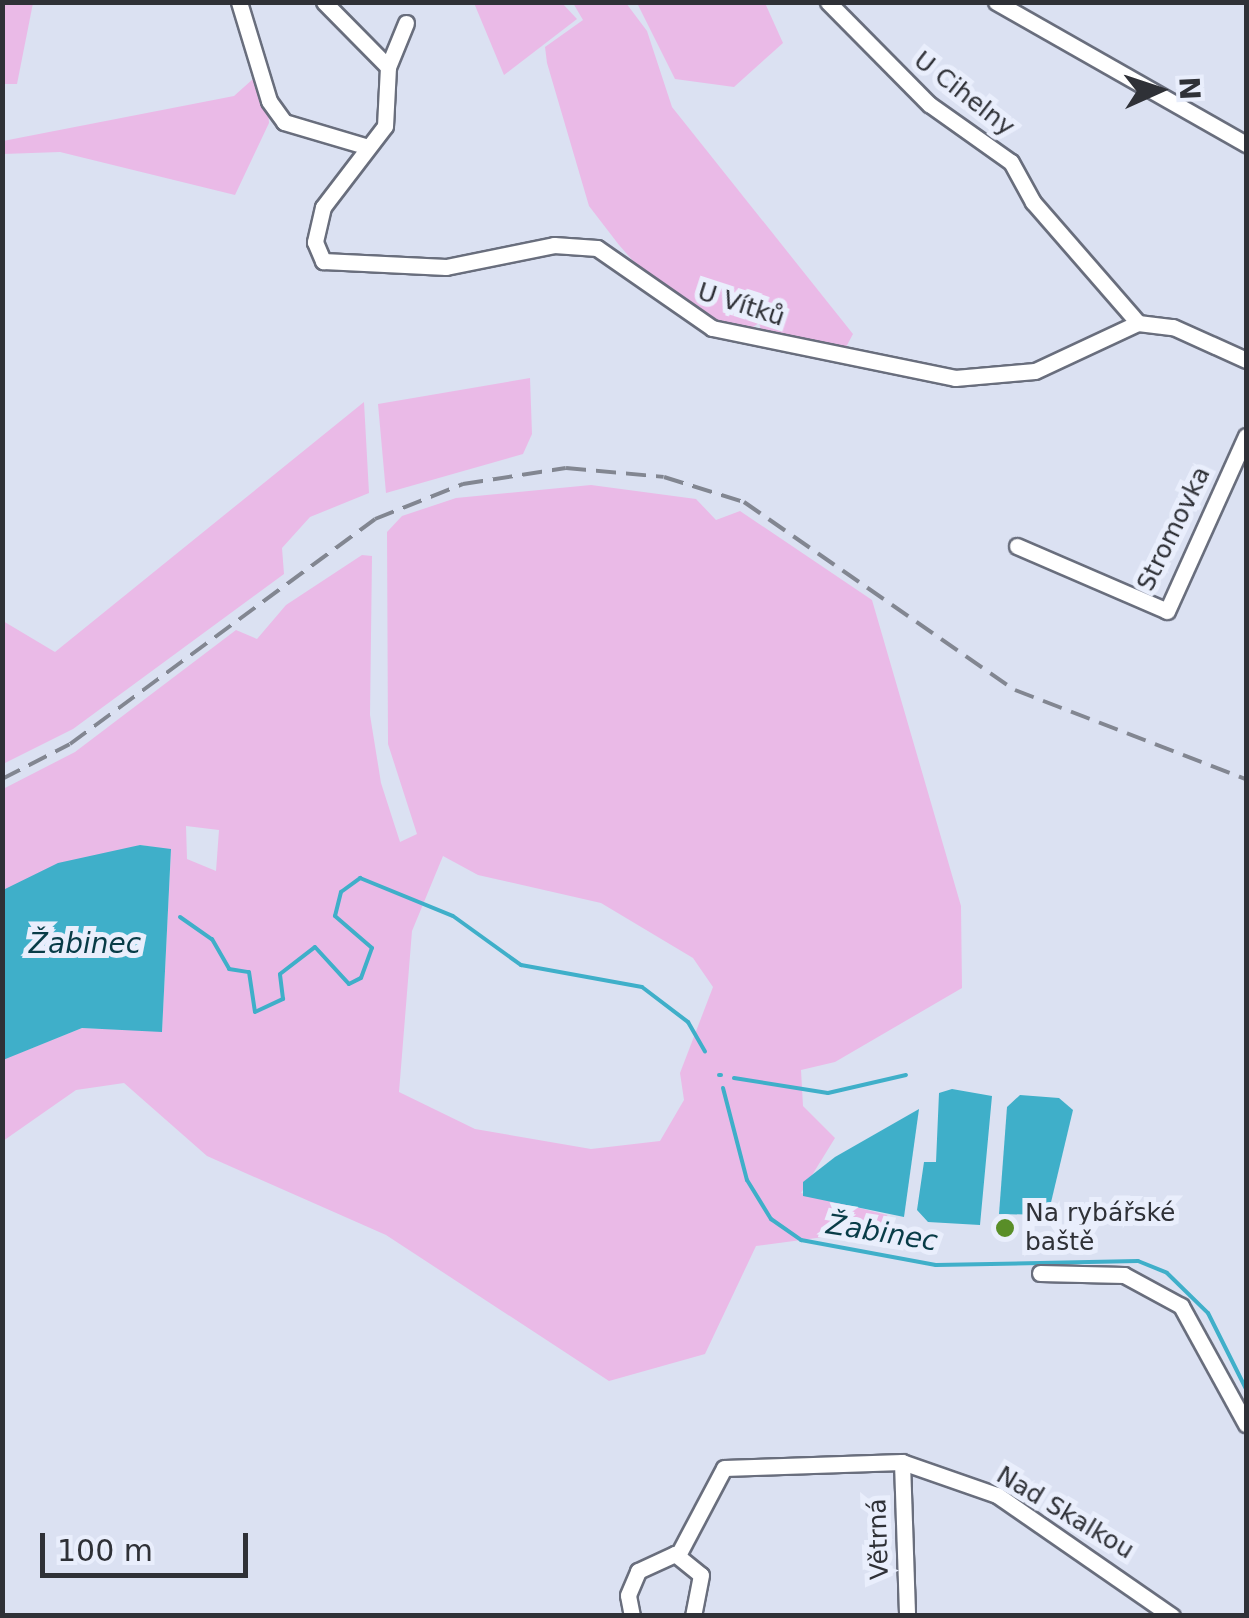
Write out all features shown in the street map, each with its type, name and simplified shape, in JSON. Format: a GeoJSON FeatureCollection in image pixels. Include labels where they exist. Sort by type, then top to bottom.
{"type":"FeatureCollection","features":[{"type":"Feature","properties":{"kind":"street"},"geometry":{"type":"LineString","coordinates":[[239,2],[269,101],[284,122],[366,146],[388,115],[388,67],[406,23]]}},
{"type":"Feature","properties":{"kind":"street"},"geometry":{"type":"LineString","coordinates":[[324,2],[388,67]]}},
{"type":"Feature","properties":{"kind":"street","name":"U Cihelny"},"geometry":{"type":"LineString","coordinates":[[828,2],[929,104],[1011,162],[1033,202],[1138,323]]}},
{"type":"Feature","properties":{"kind":"street"},"geometry":{"type":"LineString","coordinates":[[996,2],[1246,144]]}},
{"type":"Feature","properties":{"kind":"street","name":"U Vítků"},"geometry":{"type":"LineString","coordinates":[[366,146],[323,207],[314,242],[323,261],[406,268],[554,245],[597,248],[712,328],[955,378],[1035,371],[1138,323]]}},
{"type":"Feature","properties":{"kind":"street"},"geometry":{"type":"LineString","coordinates":[[1138,323],[1173,327],[1246,360]]}},
{"type":"Feature","properties":{"kind":"street","name":"Stromovka"},"geometry":{"type":"LineString","coordinates":[[1018,546],[1167,612],[1246,436]]}},
{"type":"Feature","properties":{"kind":"street"},"geometry":{"type":"LineString","coordinates":[[1040,1273],[1124,1276],[1181,1306],[1246,1424]]}},
{"type":"Feature","properties":{"kind":"street","name":"Nad Skalkou"},"geometry":{"type":"LineString","coordinates":[[678,1555],[724,1468],[902,1462],[997,1495],[1172,1616]]}},
{"type":"Feature","properties":{"kind":"street","name":"Větrná"},"geometry":{"type":"LineString","coordinates":[[902,1462],[907,1616]]}},
{"type":"Feature","properties":{"kind":"street"},"geometry":{"type":"LineString","coordinates":[[632,1616],[628,1595],[638,1571],[678,1555],[700,1574],[693,1616]]}},
{"type":"Feature","properties":{"kind":"shaded area"},"geometry":{"type":"Polygon","coordinates":[[[3,2],[33,3],[17,84],[3,84],[3,2]]]}},
{"type":"Feature","properties":{"kind":"shaded area"},"geometry":{"type":"Polygon","coordinates":[[[474,3],[562,3],[577,19],[504,75],[474,3]]]}},
{"type":"Feature","properties":{"kind":"shaded area"},"geometry":{"type":"Polygon","coordinates":[[[573,3],[626,3],[647,31],[672,107],[853,334],[845,349],[763,336],[759,323],[747,331],[712,323],[650,280],[619,245],[589,206],[547,63],[545,47],[583,20],[573,3]]]}},
{"type":"Feature","properties":{"kind":"shaded area"},"geometry":{"type":"Polygon","coordinates":[[[637,3],[765,3],[783,43],[734,87],[675,79],[637,3]]]}},
{"type":"Feature","properties":{"kind":"shaded area"},"geometry":{"type":"Polygon","coordinates":[[[265,68],[269,123],[235,195],[60,152],[3,154],[3,141],[234,96],[265,68]]]}},
{"type":"Feature","properties":{"kind":"shaded area"},"geometry":{"type":"Polygon","coordinates":[[[530,378],[532,434],[523,454],[386,493],[378,404],[530,378]]]}},
{"type":"Feature","properties":{"kind":"shaded area"},"geometry":{"type":"Polygon","coordinates":[[[364,402],[369,493],[310,517],[282,548],[284,574],[73,729],[3,764],[3,621],[55,652],[364,402]]]}},
{"type":"Feature","properties":{"kind":"shaded area"},"geometry":{"type":"Polygon","coordinates":[[[591,485],[696,499],[716,520],[740,511],[872,600],[961,906],[962,988],[835,1062],[801,1070],[803,1106],[835,1138],[801,1193],[887,1215],[891,1228],[756,1246],[705,1354],[609,1381],[386,1235],[207,1156],[124,1083],[76,1090],[3,1141],[2,1060],[82,1028],[162,1031],[171,850],[140,845],[3,890],[3,789],[75,752],[236,630],[257,639],[286,605],[362,555],[372,556],[370,715],[381,783],[400,842],[417,834],[388,744],[387,532],[402,516],[456,498],[591,485]],[[186,826],[187,859],[216,871],[219,830],[186,826]],[[443,856],[412,931],[399,1092],[475,1129],[591,1149],[660,1141],[684,1100],[680,1073],[713,987],[693,958],[601,903],[478,875],[443,856]]]}},
{"type":"Feature","properties":{"kind":"water","name":"Žabinec"},"geometry":{"type":"Polygon","coordinates":[[[140,845],[171,849],[162,1032],[82,1028],[3,1060],[3,890],[58,863],[140,845]]]}},
{"type":"Feature","properties":{"kind":"water"},"geometry":{"type":"Polygon","coordinates":[[[952,1089],[992,1096],[980,1225],[928,1222],[917,1210],[924,1162],[936,1162],[939,1093],[952,1089]]]}},
{"type":"Feature","properties":{"kind":"water"},"geometry":{"type":"Polygon","coordinates":[[[1020,1095],[1059,1098],[1073,1110],[1048,1215],[999,1214],[1007,1107],[1020,1095]]]}},
{"type":"Feature","properties":{"kind":"water"},"geometry":{"type":"Polygon","coordinates":[[[919,1109],[904,1217],[803,1196],[803,1182],[835,1157],[919,1109]]]}},
{"type":"Feature","properties":{"kind":"waterway","name":"Žabinec"},"geometry":{"type":"LineString","coordinates":[[180,917],[212,939],[229,969],[249,972],[255,1012],[283,999],[280,974],[315,947],[349,984],[361,978],[372,948],[335,916],[341,892],[360,878],[453,916],[521,965],[642,987],[688,1022],[705,1051]]}},
{"type":"Feature","properties":{"kind":"waterway"},"geometry":{"type":"LineString","coordinates":[[734,1078],[828,1093],[906,1075]]}},
{"type":"Feature","properties":{"kind":"waterway","name":"Žabinec"},"geometry":{"type":"LineString","coordinates":[[723,1088],[747,1180],[771,1219],[801,1240],[936,1265],[1138,1261],[1167,1273],[1208,1313],[1246,1389]]}},
{"type":"Feature","properties":{"kind":"railway"},"geometry":{"type":"LineString","coordinates":[[2,779],[70,744],[375,519],[463,484],[566,468],[664,477],[744,502],[1015,690],[1246,779]]}},
{"type":"Feature","properties":{"kind":"place","name":"Na rybářské baště"},"geometry":{"type":"Point","coordinates":[1005,1228]}}]}
